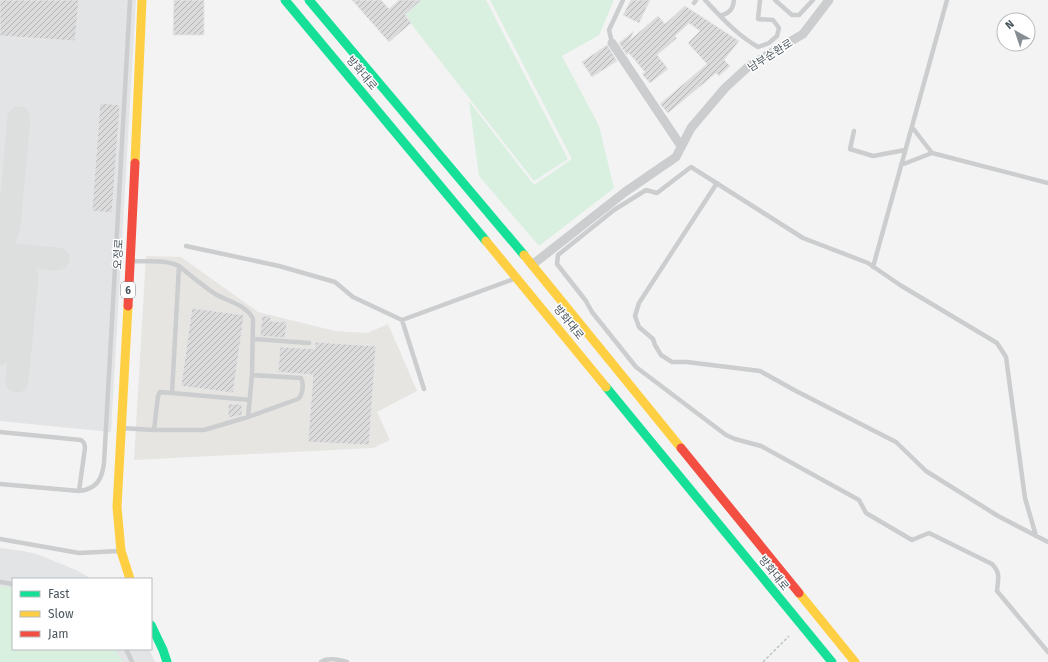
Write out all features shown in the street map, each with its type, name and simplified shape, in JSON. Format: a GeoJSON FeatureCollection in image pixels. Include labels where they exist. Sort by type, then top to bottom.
{"type":"FeatureCollection","features":[{"type":"Feature","properties":{"kind":"main road","name":"오정로"},"geometry":{"type":"LineString","coordinates":[[130,578],[121,551],[117,507],[142,0]]}},
{"type":"Feature","properties":{"kind":"main road","name":"방화대로"},"geometry":{"type":"LineString","coordinates":[[285,0],[517,278],[832,662]]}},
{"type":"Feature","properties":{"kind":"main road","name":"방화대로"},"geometry":{"type":"LineString","coordinates":[[309,0],[532,265],[855,662]]}},
{"type":"Feature","properties":{"kind":"main road"},"geometry":{"type":"LineString","coordinates":[[152,627],[167,662]]}},
{"type":"Feature","properties":{"kind":"street","name":"남부순환로"},"geometry":{"type":"LineString","coordinates":[[532,265],[625,192],[676,157],[691,128],[725,88],[749,66],[803,34],[829,0]]}},
{"type":"Feature","properties":{"kind":"street"},"geometry":{"type":"LineString","coordinates":[[612,43],[681,146]]}},
{"type":"Feature","properties":{"kind":"lane"},"geometry":{"type":"LineString","coordinates":[[0,484],[79,491],[92,488],[103,473],[130,0]]}},
{"type":"Feature","properties":{"kind":"lane"},"geometry":{"type":"LineString","coordinates":[[612,43],[609,30],[623,0]]}},
{"type":"Feature","properties":{"kind":"lane"},"geometry":{"type":"LineString","coordinates":[[705,0],[747,41],[758,47],[769,43],[777,36],[779,28],[774,20],[758,19],[760,0]]}},
{"type":"Feature","properties":{"kind":"lane"},"geometry":{"type":"LineString","coordinates":[[720,16],[727,14],[733,6],[734,0]]}},
{"type":"Feature","properties":{"kind":"lane"},"geometry":{"type":"LineString","coordinates":[[775,0],[792,15],[799,15],[813,0]]}},
{"type":"Feature","properties":{"kind":"lane"},"geometry":{"type":"LineString","coordinates":[[873,267],[947,0]]}},
{"type":"Feature","properties":{"kind":"lane"},"geometry":{"type":"LineString","coordinates":[[912,126],[932,153]]}},
{"type":"Feature","properties":{"kind":"lane"},"geometry":{"type":"LineString","coordinates":[[854,131],[850,149],[873,156],[905,150]]}},
{"type":"Feature","properties":{"kind":"lane"},"geometry":{"type":"LineString","coordinates":[[901,165],[932,153],[1048,183]]}},
{"type":"Feature","properties":{"kind":"lane"},"geometry":{"type":"LineString","coordinates":[[1036,536],[1025,498],[1006,357],[997,343],[868,264],[803,238],[691,168],[657,193],[646,190],[614,210],[558,255],[557,264],[586,301],[592,312],[636,367],[726,435],[761,446],[859,500],[866,513],[912,540],[928,533],[992,564],[999,574],[997,591],[1048,652]]}},
{"type":"Feature","properties":{"kind":"lane"},"geometry":{"type":"LineString","coordinates":[[717,183],[639,303],[635,316],[640,328],[653,338],[661,355],[672,362],[687,362],[760,371],[896,442],[926,471],[998,516],[1048,542]]}},
{"type":"Feature","properties":{"kind":"lane"},"geometry":{"type":"LineString","coordinates":[[186,246],[279,266],[335,282],[353,297],[402,320],[517,278]]}},
{"type":"Feature","properties":{"kind":"lane"},"geometry":{"type":"LineString","coordinates":[[130,261],[172,263],[179,266],[217,295],[250,313],[253,319],[253,338],[252,375],[248,418]]}},
{"type":"Feature","properties":{"kind":"lane"},"geometry":{"type":"LineString","coordinates":[[172,392],[179,266]]}},
{"type":"Feature","properties":{"kind":"lane"},"geometry":{"type":"LineString","coordinates":[[402,320],[424,389]]}},
{"type":"Feature","properties":{"kind":"lane"},"geometry":{"type":"LineString","coordinates":[[253,338],[309,343]]}},
{"type":"Feature","properties":{"kind":"lane"},"geometry":{"type":"LineString","coordinates":[[121,428],[154,430],[204,430],[248,418],[298,399],[302,392],[303,382],[299,378],[252,375]]}},
{"type":"Feature","properties":{"kind":"lane"},"geometry":{"type":"LineString","coordinates":[[154,430],[159,394],[163,392],[250,400]]}},
{"type":"Feature","properties":{"kind":"lane"},"geometry":{"type":"LineString","coordinates":[[0,432],[78,439],[83,441],[85,448],[79,491]]}},
{"type":"Feature","properties":{"kind":"lane"},"geometry":{"type":"LineString","coordinates":[[0,539],[79,553],[121,551]]}},
{"type":"Feature","properties":{"kind":"lane"},"geometry":{"type":"LineString","coordinates":[[0,582],[12,584]]}},
{"type":"Feature","properties":{"kind":"lane"},"geometry":{"type":"LineString","coordinates":[[126,650],[132,662]]}},
{"type":"Feature","properties":{"kind":"lane"},"geometry":{"type":"LineString","coordinates":[[320,662],[323,660],[336,659],[347,662]]}},
{"type":"Feature","properties":{"kind":"path"},"geometry":{"type":"LineString","coordinates":[[763,662],[789,636]]}},
{"type":"Feature","properties":{"kind":"shaded area"},"geometry":{"type":"Polygon","coordinates":[[[0,0],[136,0],[111,432],[0,421],[0,0]]]}},
{"type":"Feature","properties":{"kind":"shaded area"},"geometry":{"type":"Polygon","coordinates":[[[146,256],[181,257],[258,312],[335,331],[367,333],[388,324],[417,391],[377,412],[390,440],[373,448],[134,460],[146,256]]]}},
{"type":"Feature","properties":{"kind":"shaded area"},"geometry":{"type":"Polygon","coordinates":[[[0,548],[37,554],[76,570],[90,578],[12,578],[12,650],[149,650],[155,662],[0,662],[0,548]]]}},
{"type":"Feature","properties":{"kind":"green space"},"geometry":{"type":"Polygon","coordinates":[[[421,0],[486,0],[568,159],[534,181],[405,16],[421,0]]]}},
{"type":"Feature","properties":{"kind":"green space"},"geometry":{"type":"Polygon","coordinates":[[[490,0],[614,0],[599,35],[562,56],[599,126],[614,188],[539,246],[479,176],[469,101],[534,185],[572,159],[490,0]]]}},
{"type":"Feature","properties":{"kind":"green space"},"geometry":{"type":"Polygon","coordinates":[[[0,586],[12,587],[12,650],[116,650],[123,662],[0,662],[0,586]]]}},
{"type":"Feature","properties":{"kind":"building"},"geometry":{"type":"Polygon","coordinates":[[[0,0],[79,0],[75,41],[0,36],[0,0]]]}},
{"type":"Feature","properties":{"kind":"building"},"geometry":{"type":"Polygon","coordinates":[[[174,0],[204,0],[204,35],[173,35],[174,0]]]}},
{"type":"Feature","properties":{"kind":"building"},"geometry":{"type":"Polygon","coordinates":[[[352,0],[381,0],[389,9],[399,0],[421,0],[405,15],[411,23],[389,42],[352,0]]]}},
{"type":"Feature","properties":{"kind":"building"},"geometry":{"type":"Polygon","coordinates":[[[631,0],[650,0],[639,23],[623,15],[631,0]]]}},
{"type":"Feature","properties":{"kind":"building"},"geometry":{"type":"Polygon","coordinates":[[[685,6],[739,41],[724,60],[730,66],[719,76],[716,73],[668,113],[660,104],[707,64],[688,43],[700,31],[689,23],[675,36],[677,38],[657,55],[668,69],[650,83],[642,74],[645,72],[629,53],[627,55],[619,43],[634,31],[629,41],[658,16],[665,24],[685,6]]]}},
{"type":"Feature","properties":{"kind":"building"},"geometry":{"type":"Polygon","coordinates":[[[607,45],[617,61],[592,77],[582,62],[607,45]]]}},
{"type":"Feature","properties":{"kind":"building"},"geometry":{"type":"Polygon","coordinates":[[[100,103],[120,105],[112,213],[92,211],[100,103]]]}},
{"type":"Feature","properties":{"kind":"building"},"geometry":{"type":"Polygon","coordinates":[[[192,308],[244,315],[233,393],[181,386],[192,308]]]}},
{"type":"Feature","properties":{"kind":"building"},"geometry":{"type":"Polygon","coordinates":[[[262,316],[271,316],[270,321],[287,322],[285,338],[260,336],[262,316]]]}},
{"type":"Feature","properties":{"kind":"building"},"geometry":{"type":"Polygon","coordinates":[[[315,342],[376,346],[369,445],[308,442],[313,375],[278,372],[280,347],[315,349],[315,342]]]}},
{"type":"Feature","properties":{"kind":"building"},"geometry":{"type":"Polygon","coordinates":[[[228,404],[242,404],[242,415],[228,418],[228,404]]]}},
{"type":"Feature","properties":{"kind":"taxiway"},"geometry":{"type":"LineString","coordinates":[[0,244],[5,238],[9,226],[19,118]]}},
{"type":"Feature","properties":{"kind":"taxiway"},"geometry":{"type":"LineString","coordinates":[[0,246],[3,251],[22,266],[27,278],[17,381]]}},
{"type":"Feature","properties":{"kind":"taxiway"},"geometry":{"type":"LineString","coordinates":[[4,254],[58,259]]}},
{"type":"Feature","properties":{"kind":"taxiway"},"geometry":{"type":"LineString","coordinates":[[0,260],[7,277],[0,354]]}},
{"type":"Feature","properties":{"kind":"traffic: fast"},"geometry":{"type":"LineString","coordinates":[[285,0],[486,241]]}},
{"type":"Feature","properties":{"kind":"traffic: fast"},"geometry":{"type":"LineString","coordinates":[[309,0],[524,255]]}},
{"type":"Feature","properties":{"kind":"traffic: fast"},"geometry":{"type":"LineString","coordinates":[[606,387],[832,662]]}},
{"type":"Feature","properties":{"kind":"traffic: fast"},"geometry":{"type":"LineString","coordinates":[[152,627],[167,662]]}},
{"type":"Feature","properties":{"kind":"traffic: slow"},"geometry":{"type":"LineString","coordinates":[[135,163],[142,0]]}},
{"type":"Feature","properties":{"kind":"traffic: slow"},"geometry":{"type":"LineString","coordinates":[[486,241],[606,387]]}},
{"type":"Feature","properties":{"kind":"traffic: slow"},"geometry":{"type":"LineString","coordinates":[[524,255],[681,448]]}},
{"type":"Feature","properties":{"kind":"traffic: slow"},"geometry":{"type":"LineString","coordinates":[[128,306],[117,507],[121,551],[130,578]]}},
{"type":"Feature","properties":{"kind":"traffic: slow"},"geometry":{"type":"LineString","coordinates":[[799,593],[855,662]]}},
{"type":"Feature","properties":{"kind":"traffic: jam"},"geometry":{"type":"LineString","coordinates":[[128,306],[135,163]]}},
{"type":"Feature","properties":{"kind":"traffic: jam"},"geometry":{"type":"LineString","coordinates":[[681,448],[799,593]]}}]}
